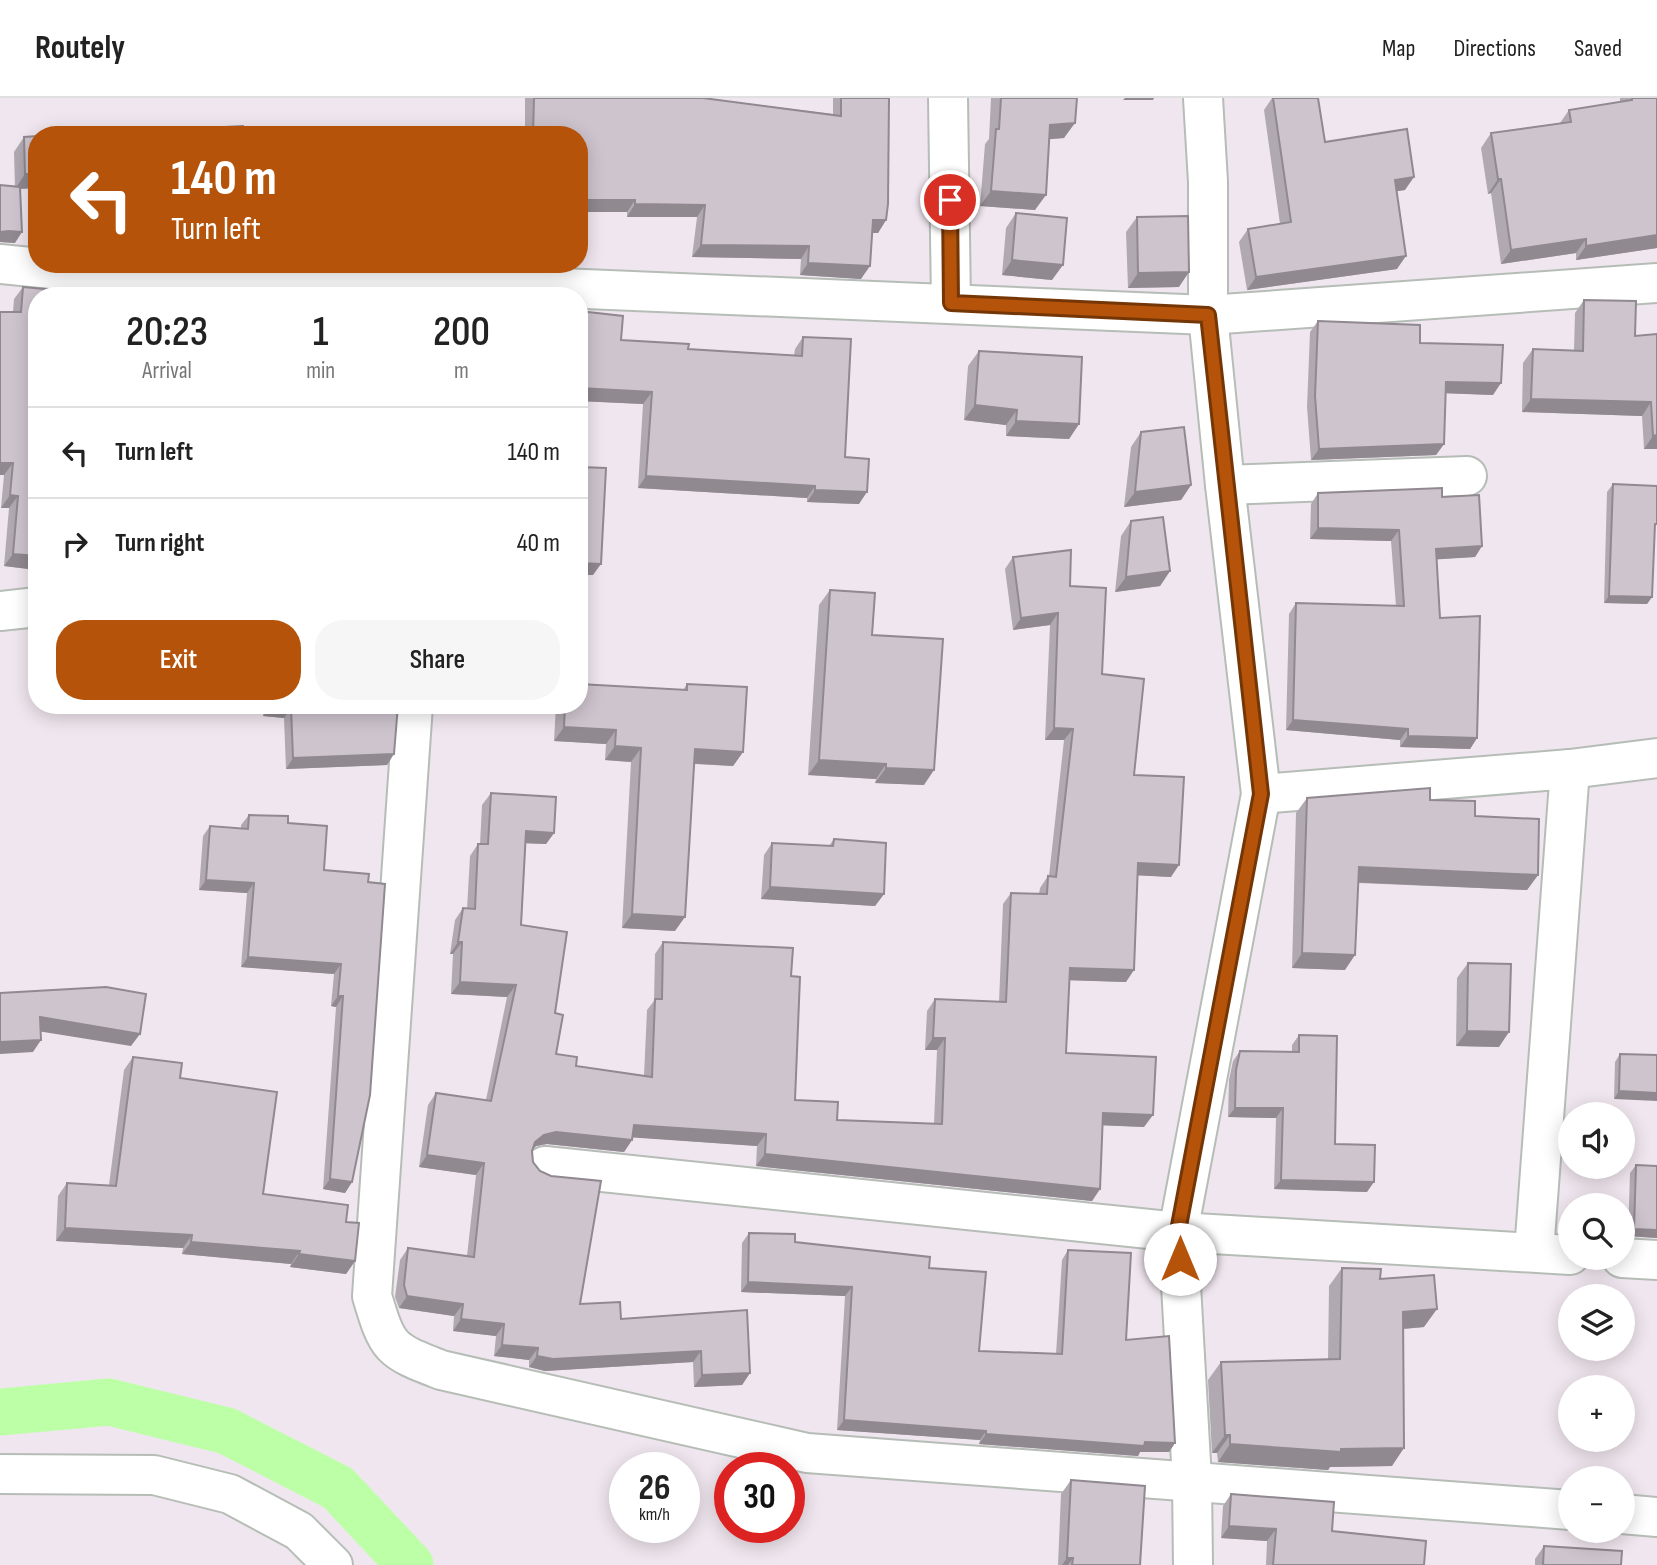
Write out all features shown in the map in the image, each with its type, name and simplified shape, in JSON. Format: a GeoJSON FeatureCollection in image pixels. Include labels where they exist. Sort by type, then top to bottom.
{"type":"FeatureCollection","features":[{"type":"Feature","properties":{"kind":"street"},"geometry":{"type":"LineString","coordinates":[[948,98],[951,303]]}},
{"type":"Feature","properties":{"kind":"street"},"geometry":{"type":"LineString","coordinates":[[1193,1565],[1192,1480],[1178,1231],[1261,794],[1208,315],[1208,182],[1203,98]]}},
{"type":"Feature","properties":{"kind":"street"},"geometry":{"type":"LineString","coordinates":[[0,264],[28,269]]}},
{"type":"Feature","properties":{"kind":"street"},"geometry":{"type":"LineString","coordinates":[[48,273],[112,285],[277,287]]}},
{"type":"Feature","properties":{"kind":"street"},"geometry":{"type":"LineString","coordinates":[[588,293],[951,303],[1208,315],[1657,283]]}},
{"type":"Feature","properties":{"kind":"street"},"geometry":{"type":"LineString","coordinates":[[1225,485],[1467,476]]}},
{"type":"Feature","properties":{"kind":"street"},"geometry":{"type":"LineString","coordinates":[[0,611],[28,608]]}},
{"type":"Feature","properties":{"kind":"street"},"geometry":{"type":"LineString","coordinates":[[412,714],[372,1297],[383,1333],[400,1353],[441,1370],[807,1453],[1558,1509]]}},
{"type":"Feature","properties":{"kind":"street"},"geometry":{"type":"LineString","coordinates":[[1261,794],[1570,769],[1657,758]]}},
{"type":"Feature","properties":{"kind":"street"},"geometry":{"type":"LineString","coordinates":[[545,1166],[1178,1231],[1552,1253],[1570,769]]}},
{"type":"Feature","properties":{"kind":"street"},"geometry":{"type":"LineString","coordinates":[[1635,1259],[1657,1260]]}},
{"type":"Feature","properties":{"kind":"street"},"geometry":{"type":"LineString","coordinates":[[0,1474],[154,1475],[230,1494],[299,1531],[333,1565]]}},
{"type":"Feature","properties":{"kind":"street"},"geometry":{"type":"LineString","coordinates":[[1635,1515],[1657,1517]]}},
{"type":"Feature","properties":{"kind":"building"},"geometry":{"type":"Polygon","coordinates":[[[534,98],[703,98],[841,116],[841,98],[889,98],[886,220],[873,220],[870,266],[808,263],[809,246],[701,245],[705,205],[588,200],[588,126],[533,126],[534,98]]]}},
{"type":"Feature","properties":{"kind":"building"},"geometry":{"type":"Polygon","coordinates":[[[1001,98],[1077,98],[1075,123],[1050,125],[1046,195],[991,191],[1001,98]]]}},
{"type":"Feature","properties":{"kind":"building"},"geometry":{"type":"Polygon","coordinates":[[[1273,98],[1318,98],[1325,142],[1407,129],[1414,177],[1395,180],[1406,256],[1256,277],[1248,229],[1291,222],[1273,98]]]}},
{"type":"Feature","properties":{"kind":"building"},"geometry":{"type":"Polygon","coordinates":[[[1632,98],[1657,98],[1657,235],[1586,246],[1586,239],[1511,250],[1501,179],[1498,179],[1491,133],[1571,122],[1569,110],[1632,98]]]}},
{"type":"Feature","properties":{"kind":"building"},"geometry":{"type":"Polygon","coordinates":[[[24,137],[28,137],[28,174],[25,174],[24,137]]]}},
{"type":"Feature","properties":{"kind":"building"},"geometry":{"type":"Polygon","coordinates":[[[0,185],[20,187],[22,232],[0,232],[0,185]]]}},
{"type":"Feature","properties":{"kind":"building"},"geometry":{"type":"Polygon","coordinates":[[[1016,213],[1067,218],[1063,265],[1012,260],[1016,213]]]}},
{"type":"Feature","properties":{"kind":"building"},"geometry":{"type":"Polygon","coordinates":[[[1188,216],[1189,272],[1138,273],[1137,217],[1188,216]]]}},
{"type":"Feature","properties":{"kind":"building"},"geometry":{"type":"Polygon","coordinates":[[[23,287],[28,287],[28,555],[13,554],[18,496],[10,495],[13,463],[0,463],[0,312],[21,312],[23,287]]]}},
{"type":"Feature","properties":{"kind":"building"},"geometry":{"type":"Polygon","coordinates":[[[1584,300],[1636,301],[1635,336],[1657,334],[1657,435],[1653,436],[1651,402],[1531,399],[1533,349],[1583,351],[1584,300]]]}},
{"type":"Feature","properties":{"kind":"building"},"geometry":{"type":"Polygon","coordinates":[[[588,312],[623,316],[621,340],[689,344],[688,349],[802,356],[803,337],[851,339],[845,457],[869,459],[867,492],[815,490],[815,486],[646,476],[652,392],[588,388],[588,312]]]}},
{"type":"Feature","properties":{"kind":"building"},"geometry":{"type":"Polygon","coordinates":[[[1318,321],[1420,325],[1420,343],[1503,345],[1501,383],[1446,382],[1444,444],[1319,449],[1315,396],[1318,321]]]}},
{"type":"Feature","properties":{"kind":"building"},"geometry":{"type":"Polygon","coordinates":[[[979,351],[1082,357],[1079,424],[1016,421],[1017,410],[975,405],[979,351]]]}},
{"type":"Feature","properties":{"kind":"building"},"geometry":{"type":"Polygon","coordinates":[[[1184,427],[1191,485],[1135,492],[1141,432],[1184,427]]]}},
{"type":"Feature","properties":{"kind":"building"},"geometry":{"type":"Polygon","coordinates":[[[588,467],[606,468],[601,564],[588,563],[588,467]]]}},
{"type":"Feature","properties":{"kind":"building"},"geometry":{"type":"Polygon","coordinates":[[[1613,484],[1657,486],[1652,597],[1609,596],[1613,484]]]}},
{"type":"Feature","properties":{"kind":"building"},"geometry":{"type":"Polygon","coordinates":[[[1442,488],[1442,497],[1479,495],[1482,546],[1436,549],[1440,618],[1480,616],[1477,738],[1408,736],[1408,729],[1293,720],[1296,603],[1404,606],[1399,530],[1318,528],[1318,493],[1442,488]]]}},
{"type":"Feature","properties":{"kind":"building"},"geometry":{"type":"Polygon","coordinates":[[[1163,517],[1170,571],[1126,577],[1131,521],[1163,517]]]}},
{"type":"Feature","properties":{"kind":"building"},"geometry":{"type":"Polygon","coordinates":[[[1071,550],[1070,586],[1106,588],[1102,674],[1144,679],[1134,775],[1184,777],[1179,865],[1138,863],[1134,970],[1070,968],[1066,1053],[1156,1057],[1153,1115],[1103,1113],[1100,1189],[765,1154],[766,1134],[634,1125],[632,1140],[556,1132],[544,1135],[535,1142],[533,1162],[540,1171],[551,1176],[601,1181],[580,1304],[620,1302],[621,1319],[747,1310],[750,1373],[702,1375],[701,1351],[553,1359],[537,1356],[538,1348],[502,1345],[504,1324],[461,1319],[463,1304],[407,1296],[404,1285],[408,1248],[474,1257],[484,1163],[427,1155],[436,1093],[491,1101],[516,985],[460,982],[462,942],[458,942],[463,908],[475,909],[478,844],[488,844],[491,793],[556,797],[554,833],[526,831],[521,925],[567,932],[555,1013],[563,1015],[556,1054],[577,1057],[576,1066],[652,1077],[655,999],[662,999],[663,942],[793,948],[791,976],[800,977],[795,1100],[838,1102],[837,1120],[942,1124],[945,1038],[933,1038],[935,999],[1006,1002],[1011,893],[1047,894],[1048,876],[1056,877],[1073,729],[1054,728],[1058,613],[1021,618],[1013,557],[1071,550]]]}},
{"type":"Feature","properties":{"kind":"building"},"geometry":{"type":"Polygon","coordinates":[[[830,590],[875,593],[872,635],[943,639],[934,770],[886,768],[886,764],[819,760],[830,590]]]}},
{"type":"Feature","properties":{"kind":"building"},"geometry":{"type":"Polygon","coordinates":[[[588,684],[687,690],[687,684],[747,687],[743,752],[695,749],[685,917],[632,914],[641,748],[615,746],[616,730],[564,727],[565,714],[588,714],[588,684]]]}},
{"type":"Feature","properties":{"kind":"building"},"geometry":{"type":"Polygon","coordinates":[[[291,714],[397,714],[394,754],[293,758],[291,714]]]}},
{"type":"Feature","properties":{"kind":"building"},"geometry":{"type":"Polygon","coordinates":[[[1430,788],[1430,800],[1475,801],[1475,816],[1539,819],[1538,875],[1359,867],[1355,955],[1302,953],[1307,798],[1430,788]]]}},
{"type":"Feature","properties":{"kind":"building"},"geometry":{"type":"Polygon","coordinates":[[[249,815],[288,816],[288,823],[327,826],[324,870],[369,874],[368,882],[385,884],[370,1095],[352,1182],[330,1179],[343,996],[338,996],[341,964],[248,957],[254,883],[206,880],[210,826],[248,829],[249,815]]]}},
{"type":"Feature","properties":{"kind":"building"},"geometry":{"type":"Polygon","coordinates":[[[834,839],[886,843],[884,894],[770,887],[772,843],[833,846],[834,839]]]}},
{"type":"Feature","properties":{"kind":"building"},"geometry":{"type":"Polygon","coordinates":[[[1468,963],[1511,964],[1509,1032],[1467,1031],[1468,963]]]}},
{"type":"Feature","properties":{"kind":"building"},"geometry":{"type":"Polygon","coordinates":[[[106,987],[146,994],[140,1034],[40,1017],[41,1040],[0,1042],[0,993],[106,987]]]}},
{"type":"Feature","properties":{"kind":"building"},"geometry":{"type":"Polygon","coordinates":[[[1299,1035],[1337,1036],[1335,1144],[1375,1145],[1374,1182],[1281,1180],[1283,1108],[1235,1108],[1236,1070],[1240,1051],[1299,1052],[1299,1035]]]}},
{"type":"Feature","properties":{"kind":"building"},"geometry":{"type":"Polygon","coordinates":[[[1620,1054],[1657,1055],[1657,1093],[1619,1091],[1620,1054]]]}},
{"type":"Feature","properties":{"kind":"building"},"geometry":{"type":"Polygon","coordinates":[[[133,1057],[182,1063],[180,1078],[277,1092],[263,1194],[348,1205],[346,1222],[359,1223],[355,1261],[299,1254],[300,1251],[191,1242],[192,1235],[65,1228],[67,1183],[116,1186],[133,1057]]]}},
{"type":"Feature","properties":{"kind":"building"},"geometry":{"type":"Polygon","coordinates":[[[1636,1165],[1657,1166],[1657,1230],[1635,1229],[1636,1165]]]}},
{"type":"Feature","properties":{"kind":"building"},"geometry":{"type":"Polygon","coordinates":[[[749,1233],[795,1234],[795,1242],[930,1257],[929,1268],[986,1272],[979,1351],[1062,1354],[1068,1250],[1131,1253],[1126,1340],[1169,1336],[1175,1443],[1145,1442],[1144,1446],[844,1420],[852,1287],[748,1282],[749,1233]]]}},
{"type":"Feature","properties":{"kind":"building"},"geometry":{"type":"Polygon","coordinates":[[[1342,1268],[1381,1269],[1380,1279],[1434,1275],[1437,1309],[1403,1312],[1404,1448],[1341,1449],[1341,1452],[1230,1444],[1230,1435],[1225,1435],[1221,1362],[1340,1359],[1342,1268]]]}},
{"type":"Feature","properties":{"kind":"building"},"geometry":{"type":"Polygon","coordinates":[[[1071,1480],[1145,1486],[1140,1565],[1072,1565],[1073,1558],[1067,1558],[1071,1480]]]}},
{"type":"Feature","properties":{"kind":"building"},"geometry":{"type":"Polygon","coordinates":[[[1231,1494],[1334,1502],[1332,1531],[1426,1541],[1424,1565],[1273,1565],[1276,1529],[1229,1526],[1231,1494]]]}},
{"type":"Feature","properties":{"kind":"building"},"geometry":{"type":"Polygon","coordinates":[[[1544,1546],[1622,1551],[1621,1565],[1543,1565],[1544,1546]]]}},
{"type":"Feature","properties":{"kind":"waterway"},"geometry":{"type":"LineString","coordinates":[[0,1412],[109,1402],[227,1431],[338,1488],[410,1565]]}},
{"type":"Feature","properties":{"kind":"route"},"geometry":{"type":"LineString","coordinates":[[950,200],[951,303],[1208,315],[1261,794],[1178,1231],[1180,1259]]}}]}
